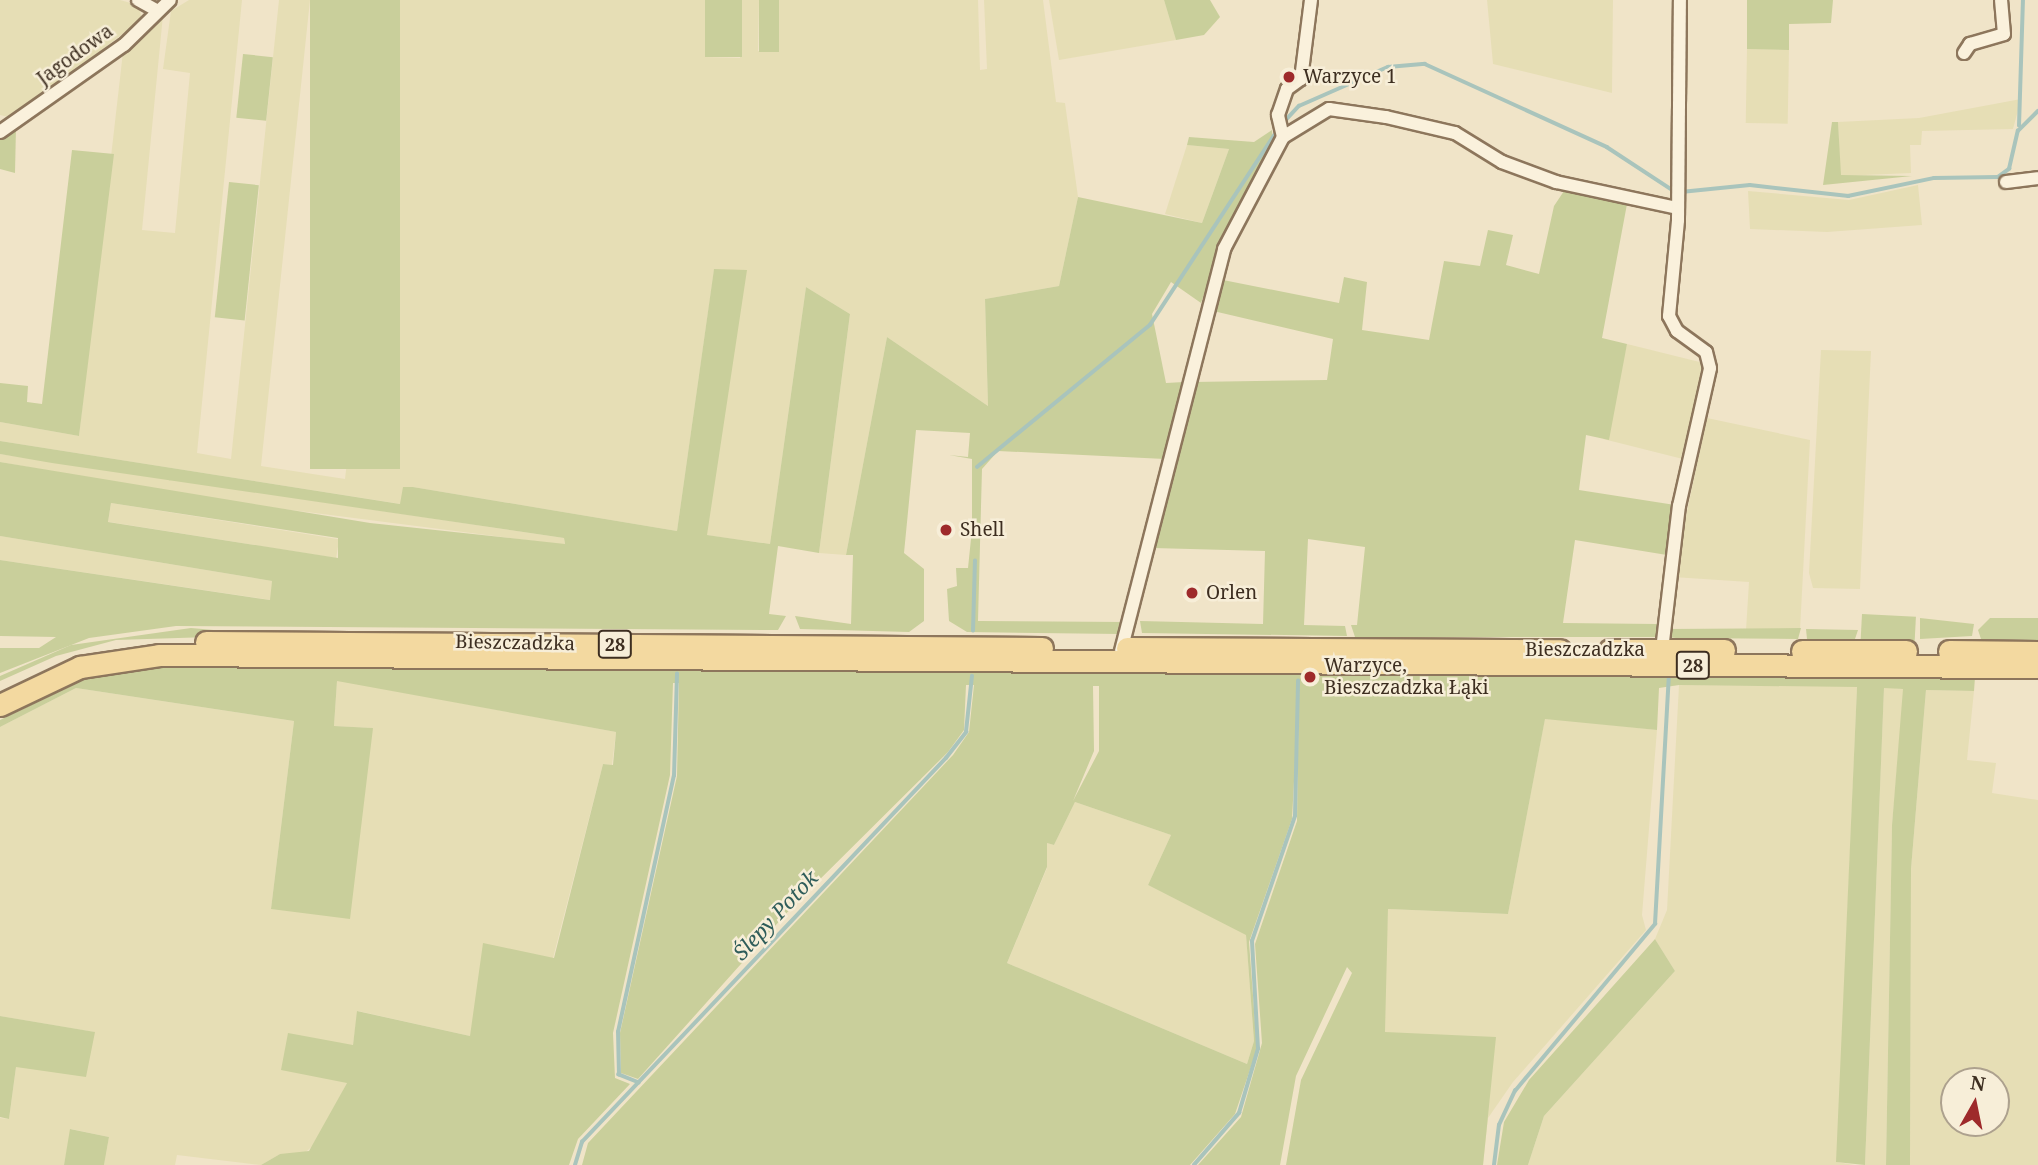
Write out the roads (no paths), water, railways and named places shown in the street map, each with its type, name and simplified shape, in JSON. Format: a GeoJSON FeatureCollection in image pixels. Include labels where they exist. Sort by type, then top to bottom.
{"type":"FeatureCollection","features":[{"type":"Feature","properties":{"kind":"main road","name":"Bieszczadzka"},"geometry":{"type":"LineString","coordinates":[[1,695],[85,655],[244,640],[2038,652]]}},
{"type":"Feature","properties":{"kind":"main road","name":"Bieszczadzka"},"geometry":{"type":"LineString","coordinates":[[1,695],[80,667],[159,655],[2038,667]]}},
{"type":"Feature","properties":{"kind":"street"},"geometry":{"type":"LineString","coordinates":[[138,0],[160,5],[170,0]]}},
{"type":"Feature","properties":{"kind":"street"},"geometry":{"type":"LineString","coordinates":[[1128,644],[1224,249],[1282,131],[1287,89],[1301,79],[1311,0]]}},
{"type":"Feature","properties":{"kind":"street"},"geometry":{"type":"LineString","coordinates":[[1662,650],[1679,506],[1710,368],[1706,352],[1677,331],[1669,316],[1677,204],[1680,0]]}},
{"type":"Feature","properties":{"kind":"street"},"geometry":{"type":"LineString","coordinates":[[1964,53],[1970,44],[2004,34],[2001,0]]}},
{"type":"Feature","properties":{"kind":"street","name":"Jagodowa"},"geometry":{"type":"LineString","coordinates":[[0,132],[124,45],[160,5]]}},
{"type":"Feature","properties":{"kind":"street"},"geometry":{"type":"LineString","coordinates":[[1282,131],[1329,109],[1386,117],[1455,133],[1502,162],[1556,182],[1677,204]]}},
{"type":"Feature","properties":{"kind":"street"},"geometry":{"type":"LineString","coordinates":[[2006,182],[2038,178]]}},
{"type":"Feature","properties":{"kind":"street","name":"Bieszczadzka"},"geometry":{"type":"LineString","coordinates":[[1098,662],[1128,644],[1156,663]]}},
{"type":"Feature","properties":{"kind":"waterway"},"geometry":{"type":"LineString","coordinates":[[2019,126],[2023,0]]}},
{"type":"Feature","properties":{"kind":"waterway"},"geometry":{"type":"LineString","coordinates":[[1284,122],[1299,106],[1388,67],[1425,64],[1607,147],[1674,191]]}},
{"type":"Feature","properties":{"kind":"waterway"},"geometry":{"type":"LineString","coordinates":[[1681,192],[1750,185],[1848,196],[1934,178],[1998,177],[2009,169],[2018,131],[2038,111]]}},
{"type":"Feature","properties":{"kind":"waterway"},"geometry":{"type":"LineString","coordinates":[[977,467],[1150,325],[1277,131]]}},
{"type":"Feature","properties":{"kind":"waterway"},"geometry":{"type":"LineString","coordinates":[[973,631],[975,561]]}},
{"type":"Feature","properties":{"kind":"waterway"},"geometry":{"type":"LineString","coordinates":[[639,1083],[619,1075],[618,1032],[674,776],[677,674]]}},
{"type":"Feature","properties":{"kind":"waterway","name":"Ślepy Potok"},"geometry":{"type":"LineString","coordinates":[[575,1165],[582,1142],[946,758],[966,732],[972,676]]}},
{"type":"Feature","properties":{"kind":"waterway"},"geometry":{"type":"LineString","coordinates":[[1494,1165],[1499,1125],[1515,1091],[1655,924],[1669,677]]}},
{"type":"Feature","properties":{"kind":"waterway"},"geometry":{"type":"LineString","coordinates":[[1194,1165],[1239,1113],[1258,1049],[1252,941],[1295,816],[1298,681]]}},
{"type":"Feature","properties":{"kind":"place","name":"Warzyce 1"},"geometry":{"type":"Point","coordinates":[1289,77]}},
{"type":"Feature","properties":{"kind":"place","name":"Shell"},"geometry":{"type":"Point","coordinates":[946,530]}},
{"type":"Feature","properties":{"kind":"place","name":"Orlen"},"geometry":{"type":"Point","coordinates":[1192,593]}},
{"type":"Feature","properties":{"kind":"place","name":"Warzyce, Bieszczadzka Łąki"},"geometry":{"type":"Point","coordinates":[1310,677]}}]}
